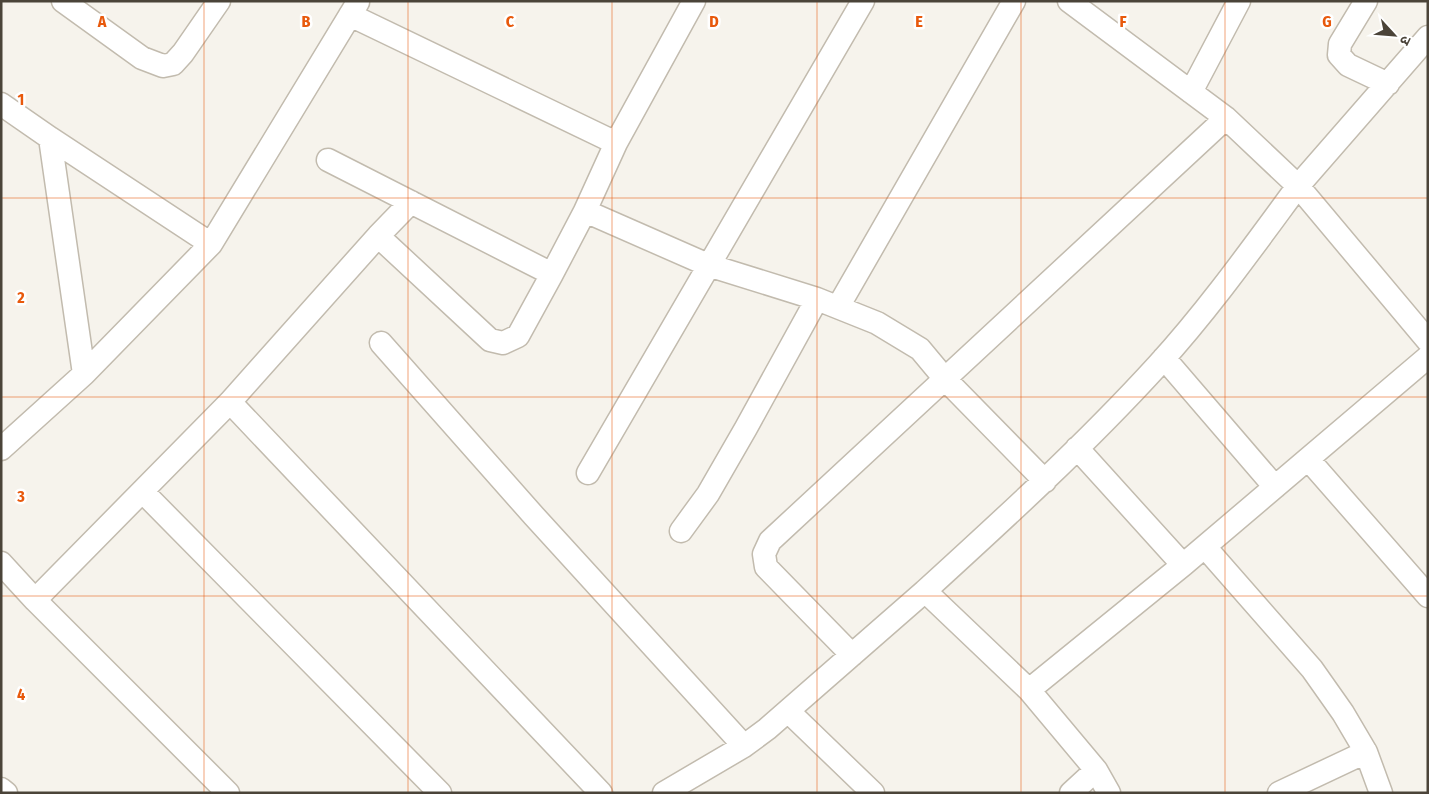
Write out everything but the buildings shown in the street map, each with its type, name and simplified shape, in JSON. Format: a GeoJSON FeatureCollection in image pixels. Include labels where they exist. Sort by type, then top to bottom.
{"type":"FeatureCollection","features":[{"type":"Feature","properties":{"kind":"street"},"geometry":{"type":"LineString","coordinates":[[63,1],[142,58],[163,66],[173,64],[183,53],[218,1]]}},
{"type":"Feature","properties":{"kind":"street"},"geometry":{"type":"LineString","coordinates":[[378,236],[490,340],[504,343],[518,336],[552,274],[616,144],[694,1]]}},
{"type":"Feature","properties":{"kind":"street"},"geometry":{"type":"LineString","coordinates":[[588,473],[864,1]]}},
{"type":"Feature","properties":{"kind":"street"},"geometry":{"type":"LineString","coordinates":[[838,308],[1014,1]]}},
{"type":"Feature","properties":{"kind":"street"},"geometry":{"type":"LineString","coordinates":[[1069,1],[1226,118],[1298,186],[1428,341]]}},
{"type":"Feature","properties":{"kind":"street"},"geometry":{"type":"LineString","coordinates":[[1191,92],[1239,1]]}},
{"type":"Feature","properties":{"kind":"street"},"geometry":{"type":"LineString","coordinates":[[1366,1],[1340,44],[1339,55],[1348,65],[1388,84]]}},
{"type":"Feature","properties":{"kind":"street"},"geometry":{"type":"LineString","coordinates":[[1,449],[84,374],[211,244],[354,8],[616,144]]}},
{"type":"Feature","properties":{"kind":"street"},"geometry":{"type":"LineString","coordinates":[[664,793],[744,746],[788,711],[925,591],[1045,481],[1164,358],[1220,291],[1298,186],[1428,37]]}},
{"type":"Feature","properties":{"kind":"street"},"geometry":{"type":"LineString","coordinates":[[1,104],[211,244]]}},
{"type":"Feature","properties":{"kind":"street"},"geometry":{"type":"LineString","coordinates":[[852,655],[766,567],[764,554],[770,541],[1226,118]]}},
{"type":"Feature","properties":{"kind":"street"},"geometry":{"type":"LineString","coordinates":[[50,138],[84,374]]}},
{"type":"Feature","properties":{"kind":"street"},"geometry":{"type":"LineString","coordinates":[[328,160],[552,274]]}},
{"type":"Feature","properties":{"kind":"street"},"geometry":{"type":"LineString","coordinates":[[35,600],[230,402],[378,236],[411,202]]}},
{"type":"Feature","properties":{"kind":"street"},"geometry":{"type":"LineString","coordinates":[[584,211],[708,265],[817,299],[877,322],[920,349],[945,379],[1045,481]]}},
{"type":"Feature","properties":{"kind":"street"},"geometry":{"type":"LineString","coordinates":[[680,531],[708,494],[817,299]]}},
{"type":"Feature","properties":{"kind":"street"},"geometry":{"type":"LineString","coordinates":[[381,343],[540,523],[744,746]]}},
{"type":"Feature","properties":{"kind":"street"},"geometry":{"type":"LineString","coordinates":[[1029,690],[1205,547],[1428,357]]}},
{"type":"Feature","properties":{"kind":"street"},"geometry":{"type":"LineString","coordinates":[[1164,358],[1275,487]]}},
{"type":"Feature","properties":{"kind":"street"},"geometry":{"type":"LineString","coordinates":[[230,402],[601,793]]}},
{"type":"Feature","properties":{"kind":"street"},"geometry":{"type":"LineString","coordinates":[[1077,448],[1182,565]]}},
{"type":"Feature","properties":{"kind":"street"},"geometry":{"type":"LineString","coordinates":[[1308,459],[1428,596]]}},
{"type":"Feature","properties":{"kind":"street"},"geometry":{"type":"LineString","coordinates":[[143,492],[440,793]]}},
{"type":"Feature","properties":{"kind":"street"},"geometry":{"type":"LineString","coordinates":[[1205,547],[1312,669],[1343,713],[1366,752],[1381,793]]}},
{"type":"Feature","properties":{"kind":"street"},"geometry":{"type":"LineString","coordinates":[[1,563],[35,600],[228,793]]}},
{"type":"Feature","properties":{"kind":"street"},"geometry":{"type":"LineString","coordinates":[[925,591],[1029,690],[1096,770],[1109,793]]}},
{"type":"Feature","properties":{"kind":"street"},"geometry":{"type":"LineString","coordinates":[[788,711],[873,793]]}},
{"type":"Feature","properties":{"kind":"street"},"geometry":{"type":"LineString","coordinates":[[1279,793],[1366,752]]}},
{"type":"Feature","properties":{"kind":"street"},"geometry":{"type":"LineString","coordinates":[[1071,793],[1096,770]]}},
{"type":"Feature","properties":{"kind":"street"},"geometry":{"type":"LineString","coordinates":[[1,789],[6,793]]}}]}
